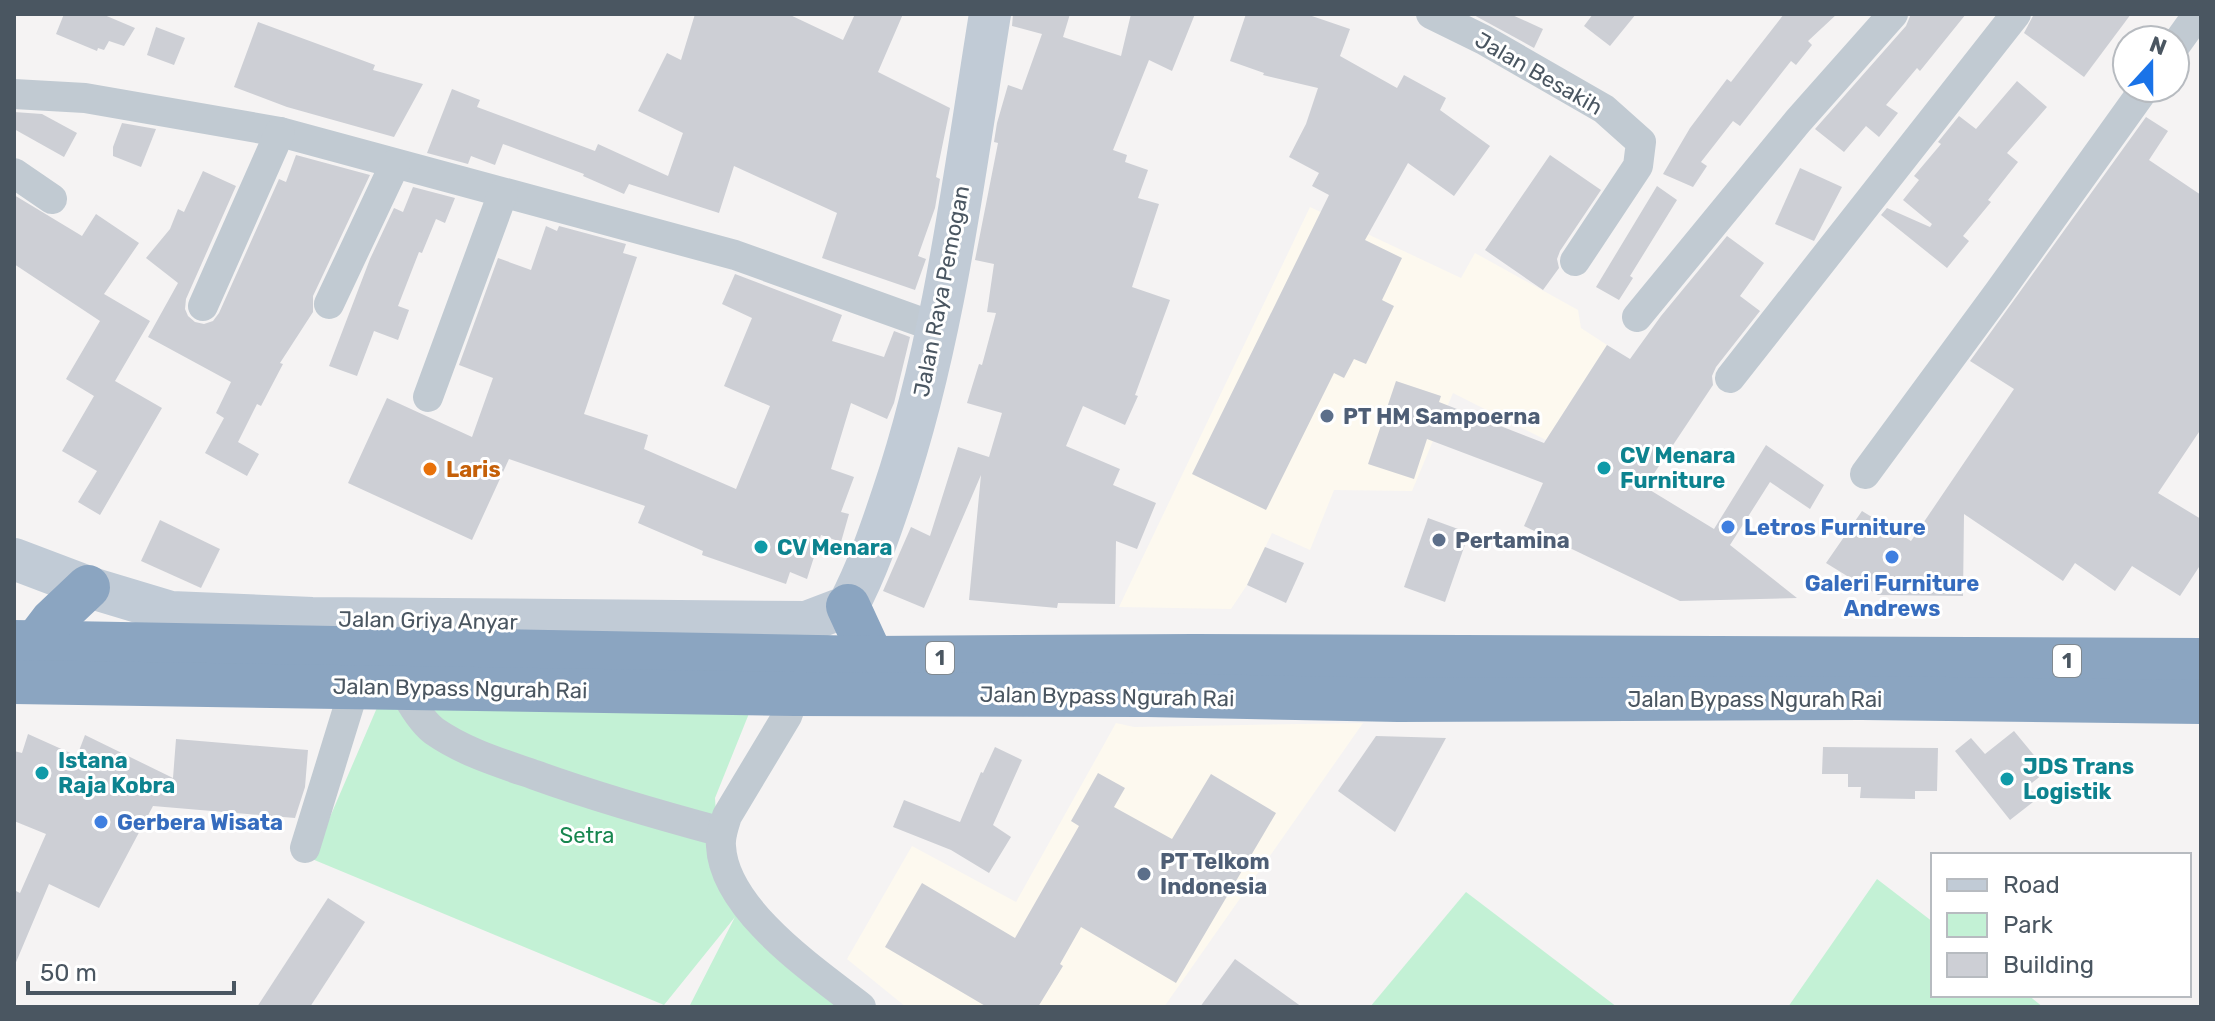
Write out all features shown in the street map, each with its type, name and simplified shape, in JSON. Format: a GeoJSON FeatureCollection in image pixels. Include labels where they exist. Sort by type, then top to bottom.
{"type":"FeatureCollection","features":[{"type":"Feature","properties":{"kind":"highway"},"geometry":{"type":"LineString","coordinates":[[25,662],[52,621],[88,587]]}},
{"type":"Feature","properties":{"kind":"highway"},"geometry":{"type":"LineString","coordinates":[[848,606],[872,658]]}},
{"type":"Feature","properties":{"kind":"highway","name":"Jalan Bypass Ngurah Rai"},"geometry":{"type":"LineString","coordinates":[[25,662],[1193,656],[1864,679],[2201,702]]}},
{"type":"Feature","properties":{"kind":"highway","name":"Jalan Bypass Ngurah Rai"},"geometry":{"type":"LineString","coordinates":[[25,662],[355,686],[1398,700],[2201,660]]}},
{"type":"Feature","properties":{"kind":"street","name":"Jalan Raya Pemogan"},"geometry":{"type":"LineString","coordinates":[[848,606],[867,569],[907,451],[938,328],[990,14]]}},
{"type":"Feature","properties":{"kind":"street","name":"Jalan Besakih"},"geometry":{"type":"LineString","coordinates":[[1431,14],[1484,40],[1604,109],[1641,142],[1638,166],[1575,261]]}},
{"type":"Feature","properties":{"kind":"street"},"geometry":{"type":"LineString","coordinates":[[1637,317],[1798,121],[1893,14]]}},
{"type":"Feature","properties":{"kind":"street"},"geometry":{"type":"LineString","coordinates":[[1730,378],[2016,14]]}},
{"type":"Feature","properties":{"kind":"street"},"geometry":{"type":"LineString","coordinates":[[14,94],[85,98],[280,132],[735,255],[938,328]]}},
{"type":"Feature","properties":{"kind":"street"},"geometry":{"type":"LineString","coordinates":[[1865,474],[2134,104]]}},
{"type":"Feature","properties":{"kind":"street"},"geometry":{"type":"LineString","coordinates":[[203,306],[280,132]]}},
{"type":"Feature","properties":{"kind":"street"},"geometry":{"type":"LineString","coordinates":[[329,304],[395,164]]}},
{"type":"Feature","properties":{"kind":"street"},"geometry":{"type":"LineString","coordinates":[[14,173],[52,199]]}},
{"type":"Feature","properties":{"kind":"street"},"geometry":{"type":"LineString","coordinates":[[428,397],[503,193]]}},
{"type":"Feature","properties":{"kind":"street","name":"Jalan Griya Anyar"},"geometry":{"type":"LineString","coordinates":[[14,559],[88,587],[171,612],[312,618],[806,622],[848,606]]}},
{"type":"Feature","properties":{"kind":"street"},"geometry":{"type":"LineString","coordinates":[[305,848],[355,686]]}},
{"type":"Feature","properties":{"kind":"street"},"geometry":{"type":"LineString","coordinates":[[402,686],[412,706],[431,729],[457,745],[498,763],[590,795],[722,832]]}},
{"type":"Feature","properties":{"kind":"street"},"geometry":{"type":"LineString","coordinates":[[795,694],[787,716],[735,801],[722,832],[722,855],[732,882],[754,916],[778,943],[861,1007]]}},
{"type":"Feature","properties":{"kind":"shaded area","name":"PT HM Sampoerna"},"geometry":{"type":"Polygon","coordinates":[[[1310,207],[1461,278],[1475,253],[1578,310],[1581,328],[1607,345],[1546,440],[1453,393],[1412,491],[1334,490],[1310,550],[1272,533],[1247,585],[1231,609],[1119,607],[1310,207]]]}},
{"type":"Feature","properties":{"kind":"shaded area","name":"PT Telkom Indonesia"},"geometry":{"type":"Polygon","coordinates":[[[1116,723],[1134,727],[1363,723],[1164,1007],[906,1007],[847,959],[912,846],[1016,902],[1116,723]]]}},
{"type":"Feature","properties":{"kind":"green space","name":"Setra"},"geometry":{"type":"Polygon","coordinates":[[[379,703],[750,711],[715,798],[718,849],[738,912],[857,1007],[689,1007],[735,917],[664,1005],[312,859],[379,703]]]}},
{"type":"Feature","properties":{"kind":"green space"},"geometry":{"type":"Polygon","coordinates":[[[1877,879],[1931,920],[1931,997],[2030,997],[2043,1007],[1788,1007],[1877,879]]]}},
{"type":"Feature","properties":{"kind":"green space"},"geometry":{"type":"Polygon","coordinates":[[[1466,892],[1617,1007],[1370,1007],[1466,892]]]}},
{"type":"Feature","properties":{"kind":"building"},"geometry":{"type":"Polygon","coordinates":[[[64,14],[102,14],[135,28],[124,46],[109,41],[104,50],[98,48],[97,51],[56,34],[64,14]]]}},
{"type":"Feature","properties":{"kind":"building"},"geometry":{"type":"Polygon","coordinates":[[[695,14],[788,14],[843,40],[855,14],[903,14],[878,72],[950,108],[936,177],[940,179],[935,208],[918,256],[926,259],[915,290],[822,258],[837,213],[734,166],[719,213],[629,184],[624,194],[584,174],[503,144],[495,165],[471,156],[468,164],[427,153],[452,89],[480,100],[477,107],[595,151],[598,144],[668,176],[683,133],[638,111],[667,53],[681,60],[695,14]]]}},
{"type":"Feature","properties":{"kind":"building"},"geometry":{"type":"Polygon","coordinates":[[[1013,14],[1070,14],[1063,37],[1121,56],[1131,14],[1195,14],[1172,71],[1149,60],[1113,150],[1127,155],[1125,162],[1148,170],[1138,198],[1159,204],[1132,287],[1170,300],[1135,395],[1138,396],[1125,425],[1083,406],[1066,446],[1120,469],[1113,485],[1156,503],[1137,549],[1116,541],[1115,604],[1058,603],[1057,608],[969,600],[981,475],[924,608],[883,591],[911,527],[930,536],[958,447],[989,457],[1002,413],[967,403],[979,364],[982,365],[996,313],[987,312],[994,264],[975,260],[998,143],[994,142],[997,123],[1008,85],[1022,90],[1042,34],[1012,26],[1013,14]]]}},
{"type":"Feature","properties":{"kind":"building"},"geometry":{"type":"Polygon","coordinates":[[[1246,14],[1306,14],[1350,29],[1340,56],[1397,88],[1404,75],[1446,98],[1440,110],[1490,146],[1454,196],[1408,163],[1365,240],[1402,258],[1382,300],[1394,306],[1366,364],[1354,359],[1344,378],[1334,373],[1266,510],[1192,474],[1329,195],[1312,186],[1319,173],[1289,157],[1306,124],[1318,88],[1263,75],[1230,61],[1246,14]]]}},
{"type":"Feature","properties":{"kind":"building"},"geometry":{"type":"Polygon","coordinates":[[[1472,14],[1510,14],[1543,29],[1534,48],[1472,14]]]}},
{"type":"Feature","properties":{"kind":"building"},"geometry":{"type":"Polygon","coordinates":[[[1593,14],[1636,14],[1610,46],[1584,26],[1593,14]]]}},
{"type":"Feature","properties":{"kind":"building"},"geometry":{"type":"Polygon","coordinates":[[[1784,14],[1837,14],[1808,41],[1812,45],[1796,65],[1791,61],[1740,126],[1733,121],[1701,162],[1707,166],[1693,187],[1663,174],[1690,128],[1727,79],[1731,82],[1784,14]]]}},
{"type":"Feature","properties":{"kind":"building"},"geometry":{"type":"Polygon","coordinates":[[[1911,14],[1966,14],[1920,71],[1917,68],[1886,105],[1898,113],[1879,137],[1866,126],[1844,152],[1815,129],[1906,26],[1911,14]]]}},
{"type":"Feature","properties":{"kind":"building"},"geometry":{"type":"Polygon","coordinates":[[[2034,14],[2131,14],[2124,24],[2111,24],[2111,41],[2084,77],[2024,33],[2034,14]]]}},
{"type":"Feature","properties":{"kind":"building"},"geometry":{"type":"Polygon","coordinates":[[[258,22],[375,65],[373,70],[423,84],[394,137],[287,107],[234,87],[258,22]]]}},
{"type":"Feature","properties":{"kind":"building"},"geometry":{"type":"Polygon","coordinates":[[[156,27],[185,38],[174,65],[147,55],[156,27]]]}},
{"type":"Feature","properties":{"kind":"building"},"geometry":{"type":"Polygon","coordinates":[[[2017,81],[2047,107],[2007,153],[2018,162],[1963,236],[1969,241],[1947,268],[1881,215],[1887,208],[1930,227],[1932,224],[1903,200],[1919,180],[1914,176],[1959,116],[1976,129],[2017,81]]]}},
{"type":"Feature","properties":{"kind":"building"},"geometry":{"type":"Polygon","coordinates":[[[14,112],[42,114],[77,133],[64,157],[14,129],[14,112]]]}},
{"type":"Feature","properties":{"kind":"building"},"geometry":{"type":"Polygon","coordinates":[[[2146,117],[2168,131],[2149,160],[2201,195],[2201,429],[2158,493],[2201,519],[2201,564],[2180,596],[2132,566],[2115,591],[2075,563],[2063,581],[1964,514],[1963,596],[1878,595],[1826,563],[1862,511],[1911,541],[2014,389],[1970,361],[2146,117]]]}},
{"type":"Feature","properties":{"kind":"building"},"geometry":{"type":"Polygon","coordinates":[[[122,123],[156,129],[141,167],[113,156],[122,123]]]}},
{"type":"Feature","properties":{"kind":"building"},"geometry":{"type":"Polygon","coordinates":[[[296,155],[370,175],[313,296],[313,312],[280,363],[283,364],[261,406],[257,404],[238,442],[259,454],[247,476],[205,453],[224,418],[216,413],[231,382],[148,337],[178,283],[146,258],[170,229],[178,209],[184,212],[203,171],[236,186],[186,299],[185,309],[195,322],[204,324],[213,321],[279,179],[286,182],[296,155]]]}},
{"type":"Feature","properties":{"kind":"building"},"geometry":{"type":"Polygon","coordinates":[[[1550,155],[1601,190],[1560,251],[1557,259],[1559,268],[1543,290],[1485,250],[1550,155]]]}},
{"type":"Feature","properties":{"kind":"building"},"geometry":{"type":"Polygon","coordinates":[[[1800,168],[1842,187],[1814,241],[1775,224],[1800,168]]]}},
{"type":"Feature","properties":{"kind":"building"},"geometry":{"type":"Polygon","coordinates":[[[1657,186],[1677,200],[1630,276],[1633,278],[1619,300],[1596,287],[1657,186]]]}},
{"type":"Feature","properties":{"kind":"building"},"geometry":{"type":"Polygon","coordinates":[[[413,187],[455,198],[445,223],[436,219],[422,253],[419,252],[398,306],[409,310],[398,340],[374,331],[357,376],[329,366],[370,259],[394,208],[403,212],[413,187]]]}},
{"type":"Feature","properties":{"kind":"building"},"geometry":{"type":"Polygon","coordinates":[[[14,195],[82,236],[96,214],[139,243],[104,294],[150,321],[115,381],[162,408],[100,515],[78,502],[97,471],[62,451],[94,396],[66,379],[100,321],[14,264],[14,195]]]}},
{"type":"Feature","properties":{"kind":"building"},"geometry":{"type":"Polygon","coordinates":[[[546,226],[557,231],[559,226],[626,244],[623,253],[637,257],[584,414],[648,435],[644,449],[736,489],[770,406],[724,386],[752,318],[722,304],[735,274],[842,315],[832,341],[884,357],[894,331],[910,337],[894,403],[887,419],[851,403],[831,469],[854,477],[841,512],[849,514],[841,542],[821,535],[807,579],[790,572],[786,584],[702,555],[703,551],[638,523],[645,506],[509,459],[472,540],[348,483],[387,398],[472,437],[493,378],[459,365],[498,258],[531,270],[546,226]]]}},
{"type":"Feature","properties":{"kind":"building"},"geometry":{"type":"Polygon","coordinates":[[[1727,236],[1764,263],[1740,296],[1760,311],[1716,367],[1712,376],[1713,385],[1645,487],[1714,529],[1766,445],[1824,485],[1810,509],[1770,482],[1730,545],[1797,598],[1680,601],[1524,526],[1543,483],[1427,439],[1414,479],[1368,464],[1396,381],[1441,396],[1439,402],[1544,443],[1607,345],[1630,359],[1727,236]]]}},
{"type":"Feature","properties":{"kind":"building"},"geometry":{"type":"Polygon","coordinates":[[[1428,518],[1469,533],[1445,602],[1404,587],[1428,518]]]}},
{"type":"Feature","properties":{"kind":"building"},"geometry":{"type":"Polygon","coordinates":[[[160,520],[220,549],[201,588],[141,561],[160,520]]]}},
{"type":"Feature","properties":{"kind":"building"},"geometry":{"type":"Polygon","coordinates":[[[1265,547],[1304,563],[1286,603],[1247,585],[1265,547]]]}},
{"type":"Feature","properties":{"kind":"building","name":"JDS Trans Logistik"},"geometry":{"type":"Polygon","coordinates":[[[2014,731],[2047,771],[2028,786],[2038,798],[2010,820],[1955,751],[1971,738],[1985,754],[2014,731]]]}},
{"type":"Feature","properties":{"kind":"building"},"geometry":{"type":"Polygon","coordinates":[[[28,734],[77,756],[85,735],[173,778],[176,739],[308,750],[305,787],[295,818],[153,806],[99,908],[49,884],[14,967],[14,890],[20,893],[46,834],[14,821],[14,751],[22,753],[28,734]]]}},
{"type":"Feature","properties":{"kind":"building"},"geometry":{"type":"Polygon","coordinates":[[[1376,736],[1446,738],[1395,832],[1338,791],[1376,736]]]}},
{"type":"Feature","properties":{"kind":"building"},"geometry":{"type":"Polygon","coordinates":[[[995,747],[1022,760],[993,825],[1011,837],[989,873],[951,850],[893,827],[904,800],[960,822],[995,747]]]}},
{"type":"Feature","properties":{"kind":"building"},"geometry":{"type":"Polygon","coordinates":[[[1823,747],[1938,748],[1937,791],[1915,791],[1915,799],[1860,798],[1861,787],[1848,787],[1848,774],[1822,774],[1823,747]]]}},
{"type":"Feature","properties":{"kind":"building"},"geometry":{"type":"Polygon","coordinates":[[[1098,773],[1125,788],[1114,807],[1172,839],[1211,774],[1276,813],[1176,983],[1081,927],[1060,964],[1063,966],[1038,1007],[987,1007],[885,947],[922,883],[1015,938],[1079,826],[1071,821],[1098,773]]]}},
{"type":"Feature","properties":{"kind":"building"},"geometry":{"type":"Polygon","coordinates":[[[328,898],[365,922],[310,1007],[257,1007],[328,898]]]}},
{"type":"Feature","properties":{"kind":"building"},"geometry":{"type":"Polygon","coordinates":[[[1235,959],[1302,1007],[1200,1007],[1235,959]]]}},
{"type":"Feature","properties":{"kind":"place","name":"PT HM Sampoerna"},"geometry":{"type":"Point","coordinates":[1327,416]}},
{"type":"Feature","properties":{"kind":"place","name":"CV Menara Furniture"},"geometry":{"type":"Point","coordinates":[1604,468]}},
{"type":"Feature","properties":{"kind":"place","name":"Laris"},"geometry":{"type":"Point","coordinates":[430,469]}},
{"type":"Feature","properties":{"kind":"place","name":"Letros Furniture"},"geometry":{"type":"Point","coordinates":[1728,527]}},
{"type":"Feature","properties":{"kind":"place","name":"Pertamina"},"geometry":{"type":"Point","coordinates":[1439,540]}},
{"type":"Feature","properties":{"kind":"place","name":"CV Menara"},"geometry":{"type":"Point","coordinates":[761,547]}},
{"type":"Feature","properties":{"kind":"place","name":"Galeri Furniture Andrews"},"geometry":{"type":"Point","coordinates":[1892,557]}},
{"type":"Feature","properties":{"kind":"place","name":"Istana Raja Kobra"},"geometry":{"type":"Point","coordinates":[42,773]}},
{"type":"Feature","properties":{"kind":"place","name":"JDS Trans Logistik"},"geometry":{"type":"Point","coordinates":[2007,779]}},
{"type":"Feature","properties":{"kind":"place","name":"Gerbera Wisata"},"geometry":{"type":"Point","coordinates":[101,822]}},
{"type":"Feature","properties":{"kind":"place","name":"PT Telkom Indonesia"},"geometry":{"type":"Point","coordinates":[1144,874]}}]}
